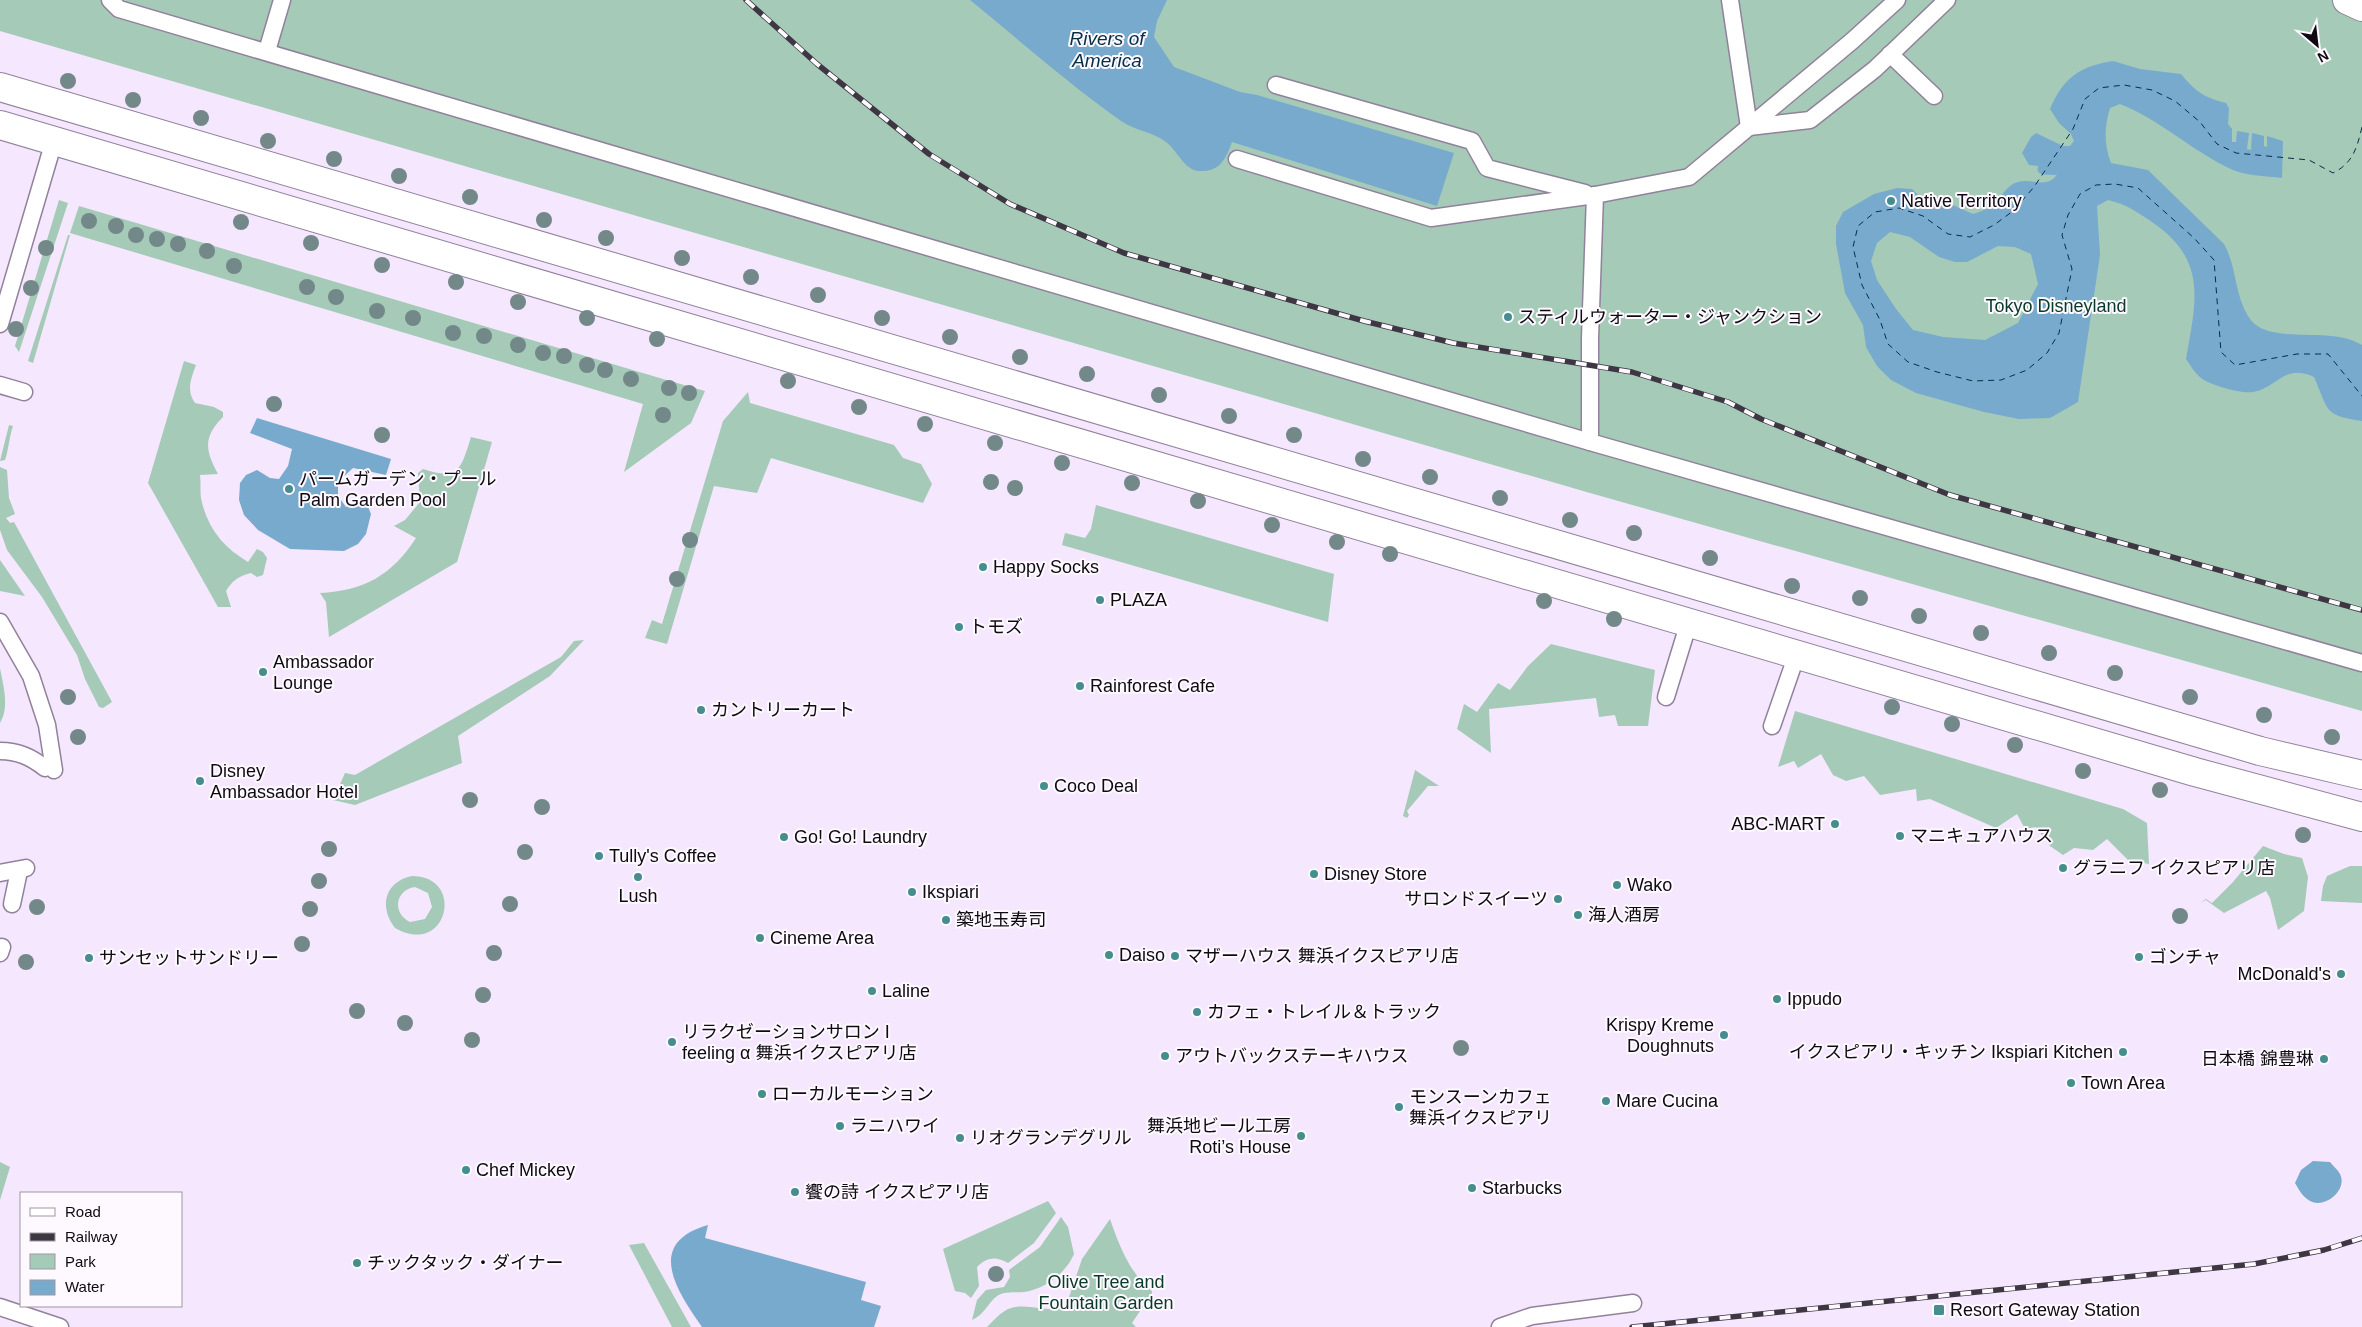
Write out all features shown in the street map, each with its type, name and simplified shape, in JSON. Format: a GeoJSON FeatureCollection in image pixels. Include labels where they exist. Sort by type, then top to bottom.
{"type":"FeatureCollection","features":[{"type":"Feature","properties":{"kind":"street"},"geometry":{"type":"LineString","coordinates":[[2347,0],[2362,7]]}},
{"type":"Feature","properties":{"kind":"street"},"geometry":{"type":"LineString","coordinates":[[0,87],[2250,748],[2362,775]]}},
{"type":"Feature","properties":{"kind":"street"},"geometry":{"type":"LineString","coordinates":[[0,125],[2195,772],[2362,817]]}},
{"type":"Feature","properties":{"kind":"lane"},"geometry":{"type":"LineString","coordinates":[[110,0],[120,8],[1590,442],[2362,664]]}},
{"type":"Feature","properties":{"kind":"lane"},"geometry":{"type":"LineString","coordinates":[[267,51],[282,0]]}},
{"type":"Feature","properties":{"kind":"lane"},"geometry":{"type":"LineString","coordinates":[[1730,0],[1749,127]]}},
{"type":"Feature","properties":{"kind":"lane"},"geometry":{"type":"LineString","coordinates":[[1237,159],[1431,218],[1595,195],[1689,177],[1852,41],[1897,0]]}},
{"type":"Feature","properties":{"kind":"lane"},"geometry":{"type":"LineString","coordinates":[[1749,127],[1810,120],[1875,69],[1947,0]]}},
{"type":"Feature","properties":{"kind":"lane"},"geometry":{"type":"LineString","coordinates":[[1890,54],[1934,96]]}},
{"type":"Feature","properties":{"kind":"lane"},"geometry":{"type":"LineString","coordinates":[[1276,86],[1472,141],[1487,168],[1595,195]]}},
{"type":"Feature","properties":{"kind":"lane"},"geometry":{"type":"LineString","coordinates":[[0,324],[54,141]]}},
{"type":"Feature","properties":{"kind":"lane"},"geometry":{"type":"LineString","coordinates":[[1590,442],[1590,338],[1595,195]]}},
{"type":"Feature","properties":{"kind":"lane"},"geometry":{"type":"LineString","coordinates":[[0,385],[24,392]]}},
{"type":"Feature","properties":{"kind":"lane"},"geometry":{"type":"LineString","coordinates":[[0,622],[31,676],[47,725],[49,769],[30,757],[11,751],[0,751]]}},
{"type":"Feature","properties":{"kind":"lane"},"geometry":{"type":"LineString","coordinates":[[1666,698],[1689,622]]}},
{"type":"Feature","properties":{"kind":"lane"},"geometry":{"type":"LineString","coordinates":[[1772,726],[1797,654]]}},
{"type":"Feature","properties":{"kind":"lane"},"geometry":{"type":"LineString","coordinates":[[0,873],[23,869],[12,904]]}},
{"type":"Feature","properties":{"kind":"lane"},"geometry":{"type":"LineString","coordinates":[[1500,1327],[1532,1316],[1633,1303]]}},
{"type":"Feature","properties":{"kind":"lane"},"geometry":{"type":"LineString","coordinates":[[0,1307],[60,1327]]}},
{"type":"Feature","properties":{"kind":"green space","name":"Tokyo Disneyland"},"geometry":{"type":"Polygon","coordinates":[[[0,0],[2362,0],[2362,711],[1590,493],[0,31],[0,0]]]}},
{"type":"Feature","properties":{"kind":"green space"},"geometry":{"type":"Polygon","coordinates":[[[59,200],[68,203],[19,352],[15,346],[59,200]]]}},
{"type":"Feature","properties":{"kind":"green space"},"geometry":{"type":"Polygon","coordinates":[[[79,206],[705,391],[691,423],[624,472],[643,404],[70,233],[79,206]]]}},
{"type":"Feature","properties":{"kind":"green space"},"geometry":{"type":"Polygon","coordinates":[[[68,235],[70,235],[33,363],[28,361],[68,235]]]}},
{"type":"Feature","properties":{"kind":"green space"},"geometry":{"type":"Polygon","coordinates":[[[184,361],[196,365],[190,389],[195,403],[214,407],[223,412],[223,417],[212,431],[208,444],[210,458],[218,474],[200,475],[201,498],[207,519],[217,536],[231,550],[248,562],[257,549],[263,552],[267,558],[263,575],[257,577],[251,573],[246,574],[236,579],[228,587],[226,591],[231,607],[218,607],[148,483],[184,361]]]}},
{"type":"Feature","properties":{"kind":"green space"},"geometry":{"type":"Polygon","coordinates":[[[748,392],[750,403],[894,445],[903,458],[921,464],[932,484],[923,503],[771,458],[757,493],[714,486],[667,644],[645,638],[652,620],[662,624],[723,421],[748,392]]]}},
{"type":"Feature","properties":{"kind":"green space"},"geometry":{"type":"Polygon","coordinates":[[[9,425],[13,426],[5,460],[0,461],[9,425]]]}},
{"type":"Feature","properties":{"kind":"green space"},"geometry":{"type":"Polygon","coordinates":[[[471,437],[492,442],[457,562],[329,637],[326,602],[320,593],[350,589],[376,579],[397,562],[416,538],[394,526],[405,520],[420,502],[418,473],[423,469],[444,474],[451,473],[457,469],[461,464],[471,437]]]}},
{"type":"Feature","properties":{"kind":"green space"},"geometry":{"type":"Polygon","coordinates":[[[0,467],[7,470],[9,498],[15,514],[6,518],[10,523],[14,522],[112,702],[103,708],[99,707],[85,679],[77,655],[42,597],[7,550],[0,530],[0,467]]]}},
{"type":"Feature","properties":{"kind":"green space"},"geometry":{"type":"Polygon","coordinates":[[[1096,505],[1334,574],[1328,622],[1062,545],[1065,533],[1085,538],[1091,529],[1096,505]]]}},
{"type":"Feature","properties":{"kind":"green space"},"geometry":{"type":"Polygon","coordinates":[[[0,560],[25,596],[0,591],[0,560]]]}},
{"type":"Feature","properties":{"kind":"green space"},"geometry":{"type":"Polygon","coordinates":[[[584,640],[550,676],[458,736],[462,763],[355,805],[333,800],[345,773],[355,775],[561,657],[574,641],[584,640]]]}},
{"type":"Feature","properties":{"kind":"green space"},"geometry":{"type":"Polygon","coordinates":[[[1551,644],[1655,670],[1648,726],[1618,726],[1615,715],[1599,717],[1596,698],[1489,709],[1491,753],[1457,729],[1464,704],[1477,712],[1498,683],[1510,690],[1528,666],[1551,644]]]}},
{"type":"Feature","properties":{"kind":"green space"},"geometry":{"type":"Polygon","coordinates":[[[0,668],[5,710],[0,723],[0,668]]]}},
{"type":"Feature","properties":{"kind":"green space"},"geometry":{"type":"Polygon","coordinates":[[[1795,711],[2123,809],[2147,823],[2149,864],[2128,860],[2107,839],[2093,850],[2074,848],[2063,855],[2050,846],[2036,827],[2025,829],[2017,814],[1996,828],[1930,799],[1917,801],[1916,789],[1880,795],[1864,776],[1846,781],[1833,775],[1821,754],[1798,768],[1794,761],[1778,767],[1795,711]]]}},
{"type":"Feature","properties":{"kind":"green space"},"geometry":{"type":"Polygon","coordinates":[[[1415,770],[1439,786],[1428,786],[1407,811],[1409,815],[1407,818],[1403,816],[1415,770]]]}},
{"type":"Feature","properties":{"kind":"green space"},"geometry":{"type":"Polygon","coordinates":[[[2263,846],[2302,858],[2308,877],[2304,911],[2278,930],[2270,898],[2266,891],[2224,913],[2206,900],[2200,903],[2206,899],[2212,903],[2233,882],[2263,846]]]}},
{"type":"Feature","properties":{"kind":"green space"},"geometry":{"type":"Polygon","coordinates":[[[2350,866],[2362,866],[2362,903],[2321,901],[2323,886],[2327,876],[2350,866]]]}},
{"type":"Feature","properties":{"kind":"green space"},"geometry":{"type":"Polygon","coordinates":[[[412,876],[429,879],[440,888],[444,900],[444,913],[438,925],[428,933],[413,934],[395,928],[390,920],[386,904],[387,896],[395,884],[412,876]],[[415,887],[403,892],[398,902],[398,908],[404,918],[410,922],[425,919],[432,907],[428,893],[415,887]]]}},
{"type":"Feature","properties":{"kind":"green space"},"geometry":{"type":"Polygon","coordinates":[[[0,1162],[10,1167],[0,1200],[0,1162]]]}},
{"type":"Feature","properties":{"kind":"green space"},"geometry":{"type":"Polygon","coordinates":[[[1048,1201],[1056,1213],[1034,1243],[1008,1263],[999,1259],[988,1259],[977,1267],[979,1286],[971,1298],[965,1293],[955,1291],[943,1249],[1048,1201]]]}},
{"type":"Feature","properties":{"kind":"green space"},"geometry":{"type":"Polygon","coordinates":[[[1061,1217],[1068,1227],[1074,1254],[1066,1268],[1054,1279],[1040,1287],[1024,1292],[1000,1294],[980,1315],[972,1320],[977,1300],[986,1290],[1004,1287],[1010,1277],[1009,1270],[1040,1247],[1061,1217]]]}},
{"type":"Feature","properties":{"kind":"green space","name":"Olive Tree and Fountain Garden"},"geometry":{"type":"Polygon","coordinates":[[[1110,1219],[1121,1249],[1131,1268],[1152,1291],[1151,1301],[1142,1308],[1132,1323],[1136,1327],[987,1327],[1008,1309],[1023,1306],[1053,1309],[1066,1306],[1082,1259],[1110,1219]]]}},
{"type":"Feature","properties":{"kind":"green space"},"geometry":{"type":"Polygon","coordinates":[[[644,1243],[691,1327],[672,1327],[629,1245],[644,1243]]]}},
{"type":"Feature","properties":{"kind":"water","name":"Rivers of America"},"geometry":{"type":"Polygon","coordinates":[[[970,0],[1167,0],[1157,21],[1154,37],[1174,67],[1240,92],[1257,95],[1454,153],[1437,206],[1232,142],[1225,158],[1218,166],[1206,171],[1189,168],[1170,146],[1161,139],[1121,121],[970,0]]]}},
{"type":"Feature","properties":{"kind":"water"},"geometry":{"type":"Polygon","coordinates":[[[2113,61],[2140,69],[2181,74],[2200,93],[2226,103],[2229,108],[2228,124],[2232,129],[2232,142],[2236,142],[2237,131],[2249,133],[2247,149],[2251,150],[2252,133],[2264,136],[2264,146],[2267,147],[2267,136],[2283,141],[2282,178],[2251,175],[2233,170],[2218,163],[2149,119],[2120,104],[2110,108],[2106,129],[2106,143],[2111,163],[2148,170],[2224,244],[2231,262],[2243,307],[2257,326],[2284,334],[2333,336],[2348,339],[2362,345],[2362,421],[2340,416],[2329,409],[2314,377],[2304,373],[2288,375],[2261,390],[2253,392],[2241,392],[2226,388],[2201,378],[2186,359],[2193,318],[2194,283],[2190,267],[2182,251],[2170,236],[2152,222],[2126,206],[2108,200],[2097,206],[2100,255],[2078,402],[2050,418],[2019,419],[1984,412],[1916,393],[1891,380],[1877,366],[1866,347],[1863,325],[1845,293],[1836,244],[1836,226],[1843,212],[1874,194],[1897,188],[1912,189],[1920,197],[1944,201],[1973,214],[1991,206],[2007,189],[2018,182],[2050,181],[2058,173],[2056,168],[2029,165],[2022,153],[2031,137],[2036,133],[2063,146],[2070,146],[2074,141],[2071,134],[2059,123],[2050,109],[2061,89],[2074,75],[2101,63],[2113,61]],[[1890,232],[1877,243],[1871,261],[1877,280],[1896,309],[1913,330],[1943,337],[1985,340],[2018,323],[2038,284],[2031,254],[2015,247],[1998,246],[1967,262],[1955,262],[1939,257],[1910,237],[1890,232]]]}},
{"type":"Feature","properties":{"kind":"water","name":"パームガーデン・プール Palm Garden Pool"},"geometry":{"type":"Polygon","coordinates":[[[257,418],[391,459],[386,475],[353,468],[338,482],[338,496],[346,507],[357,500],[365,499],[371,514],[366,534],[358,544],[344,551],[290,549],[258,530],[244,515],[239,500],[240,483],[246,475],[257,470],[270,478],[279,479],[288,466],[292,449],[250,433],[257,418]]]}},
{"type":"Feature","properties":{"kind":"water"},"geometry":{"type":"Polygon","coordinates":[[[2313,1161],[2330,1162],[2339,1172],[2342,1180],[2338,1192],[2334,1196],[2328,1200],[2316,1203],[2310,1201],[2301,1193],[2295,1183],[2301,1170],[2313,1161]]]}},
{"type":"Feature","properties":{"kind":"water"},"geometry":{"type":"Polygon","coordinates":[[[708,1225],[705,1238],[866,1282],[861,1300],[881,1306],[874,1327],[702,1327],[683,1298],[676,1283],[672,1269],[672,1255],[677,1243],[689,1233],[708,1225]]]}},
{"type":"Feature","properties":{"kind":"waterway"},"geometry":{"type":"LineString","coordinates":[[2043,169],[2072,170]]}},
{"type":"Feature","properties":{"kind":"ferry route"},"geometry":{"type":"LineString","coordinates":[[2362,127],[2350,160],[2333,173],[2309,160],[2236,153],[2217,144],[2200,122],[2175,101],[2152,90],[2124,85],[2099,88],[2085,99],[2073,129],[2034,187],[2013,211],[1994,225],[1970,237],[1948,234],[1923,216],[1899,208],[1875,212],[1858,226],[1853,247],[1862,285],[1880,320],[1888,344],[1908,362],[1973,381],[2001,380],[2027,370],[2047,353],[2059,333],[2072,269],[2062,235],[2068,215],[2080,194],[2096,185],[2115,184],[2138,188],[2194,238],[2214,260],[2221,352],[2235,365],[2297,354],[2328,354],[2362,396]]}},
{"type":"Feature","properties":{"kind":"railway"},"geometry":{"type":"LineString","coordinates":[[746,0],[817,64],[929,154],[1010,204],[1124,253],[1364,321],[1453,343],[1632,372],[1728,402],[1761,419],[1950,495],[2362,610]]}},
{"type":"Feature","properties":{"kind":"railway"},"geometry":{"type":"LineString","coordinates":[[1632,1327],[2254,1264],[2324,1250],[2362,1238]]}},
{"type":"Feature","properties":{"kind":"place","name":"Native Territory"},"geometry":{"type":"Point","coordinates":[1891,201]}},
{"type":"Feature","properties":{"kind":"place","name":"スティルウォーター・ジャンクション"},"geometry":{"type":"Point","coordinates":[1508,317]}},
{"type":"Feature","properties":{"kind":"place","name":"パームガーデン・プール Palm Garden Pool"},"geometry":{"type":"Point","coordinates":[289,489]}},
{"type":"Feature","properties":{"kind":"place","name":"Happy Socks"},"geometry":{"type":"Point","coordinates":[983,567]}},
{"type":"Feature","properties":{"kind":"place","name":"PLAZA"},"geometry":{"type":"Point","coordinates":[1100,600]}},
{"type":"Feature","properties":{"kind":"place","name":"トモズ"},"geometry":{"type":"Point","coordinates":[959,627]}},
{"type":"Feature","properties":{"kind":"place","name":"Ambassador Lounge"},"geometry":{"type":"Point","coordinates":[263,672]}},
{"type":"Feature","properties":{"kind":"place","name":"Rainforest Cafe"},"geometry":{"type":"Point","coordinates":[1080,686]}},
{"type":"Feature","properties":{"kind":"place","name":"カントリーカート"},"geometry":{"type":"Point","coordinates":[701,710]}},
{"type":"Feature","properties":{"kind":"place","name":"Disney Ambassador Hotel"},"geometry":{"type":"Point","coordinates":[200,781]}},
{"type":"Feature","properties":{"kind":"place","name":"Coco Deal"},"geometry":{"type":"Point","coordinates":[1044,786]}},
{"type":"Feature","properties":{"kind":"place","name":"ABC-MART"},"geometry":{"type":"Point","coordinates":[1835,824]}},
{"type":"Feature","properties":{"kind":"place","name":"マニキュアハウス"},"geometry":{"type":"Point","coordinates":[1900,836]}},
{"type":"Feature","properties":{"kind":"place","name":"Go! Go! Laundry"},"geometry":{"type":"Point","coordinates":[784,837]}},
{"type":"Feature","properties":{"kind":"place","name":"Tully's Coffee"},"geometry":{"type":"Point","coordinates":[599,856]}},
{"type":"Feature","properties":{"kind":"place","name":"グラニフ イクスピアリ店"},"geometry":{"type":"Point","coordinates":[2063,868]}},
{"type":"Feature","properties":{"kind":"place","name":"Disney Store"},"geometry":{"type":"Point","coordinates":[1314,874]}},
{"type":"Feature","properties":{"kind":"place","name":"Lush"},"geometry":{"type":"Point","coordinates":[638,877]}},
{"type":"Feature","properties":{"kind":"place","name":"Wako"},"geometry":{"type":"Point","coordinates":[1617,885]}},
{"type":"Feature","properties":{"kind":"place","name":"Ikspiari"},"geometry":{"type":"Point","coordinates":[912,892]}},
{"type":"Feature","properties":{"kind":"place","name":"サロンドスイーツ"},"geometry":{"type":"Point","coordinates":[1558,899]}},
{"type":"Feature","properties":{"kind":"place","name":"海人酒房"},"geometry":{"type":"Point","coordinates":[1578,915]}},
{"type":"Feature","properties":{"kind":"place","name":"築地玉寿司"},"geometry":{"type":"Point","coordinates":[946,920]}},
{"type":"Feature","properties":{"kind":"place","name":"Cineme Area"},"geometry":{"type":"Point","coordinates":[760,938]}},
{"type":"Feature","properties":{"kind":"place","name":"Daiso"},"geometry":{"type":"Point","coordinates":[1109,955]}},
{"type":"Feature","properties":{"kind":"place","name":"マザーハウス 舞浜イクスピアリ店"},"geometry":{"type":"Point","coordinates":[1175,956]}},
{"type":"Feature","properties":{"kind":"place","name":"ゴンチャ"},"geometry":{"type":"Point","coordinates":[2139,957]}},
{"type":"Feature","properties":{"kind":"place","name":"サンセットサンドリー"},"geometry":{"type":"Point","coordinates":[89,958]}},
{"type":"Feature","properties":{"kind":"place","name":"McDonald's"},"geometry":{"type":"Point","coordinates":[2341,974]}},
{"type":"Feature","properties":{"kind":"place","name":"Laline"},"geometry":{"type":"Point","coordinates":[872,991]}},
{"type":"Feature","properties":{"kind":"place","name":"Ippudo"},"geometry":{"type":"Point","coordinates":[1777,999]}},
{"type":"Feature","properties":{"kind":"place","name":"カフェ・トレイル＆トラック"},"geometry":{"type":"Point","coordinates":[1197,1012]}},
{"type":"Feature","properties":{"kind":"place","name":"Krispy Kreme Doughnuts"},"geometry":{"type":"Point","coordinates":[1724,1035]}},
{"type":"Feature","properties":{"kind":"place","name":"リラクゼーションサロン I feeling α 舞浜イクスピアリ店"},"geometry":{"type":"Point","coordinates":[672,1042]}},
{"type":"Feature","properties":{"kind":"place","name":"イクスピアリ・キッチン Ikspiari Kitchen"},"geometry":{"type":"Point","coordinates":[2123,1052]}},
{"type":"Feature","properties":{"kind":"place","name":"アウトバックステーキハウス"},"geometry":{"type":"Point","coordinates":[1165,1056]}},
{"type":"Feature","properties":{"kind":"place","name":"日本橋 錦豊琳"},"geometry":{"type":"Point","coordinates":[2324,1059]}},
{"type":"Feature","properties":{"kind":"place","name":"Town Area"},"geometry":{"type":"Point","coordinates":[2071,1083]}},
{"type":"Feature","properties":{"kind":"place","name":"ローカルモーション"},"geometry":{"type":"Point","coordinates":[762,1094]}},
{"type":"Feature","properties":{"kind":"place","name":"Mare Cucina"},"geometry":{"type":"Point","coordinates":[1606,1101]}},
{"type":"Feature","properties":{"kind":"place","name":"モンスーンカフェ 舞浜イクスピアリ"},"geometry":{"type":"Point","coordinates":[1399,1107]}},
{"type":"Feature","properties":{"kind":"place","name":"ラニハワイ"},"geometry":{"type":"Point","coordinates":[840,1126]}},
{"type":"Feature","properties":{"kind":"place","name":"舞浜地ビール工房 Roti’s House"},"geometry":{"type":"Point","coordinates":[1301,1136]}},
{"type":"Feature","properties":{"kind":"place","name":"リオグランデグリル"},"geometry":{"type":"Point","coordinates":[960,1138]}},
{"type":"Feature","properties":{"kind":"place","name":"Chef Mickey"},"geometry":{"type":"Point","coordinates":[466,1170]}},
{"type":"Feature","properties":{"kind":"place","name":"Starbucks"},"geometry":{"type":"Point","coordinates":[1472,1188]}},
{"type":"Feature","properties":{"kind":"place","name":"饗の詩 イクスピアリ店"},"geometry":{"type":"Point","coordinates":[795,1192]}},
{"type":"Feature","properties":{"kind":"place","name":"チックタック・ダイナー"},"geometry":{"type":"Point","coordinates":[357,1263]}},
{"type":"Feature","properties":{"kind":"place","name":"Resort Gateway Station"},"geometry":{"type":"Point","coordinates":[1939,1310]}}]}
